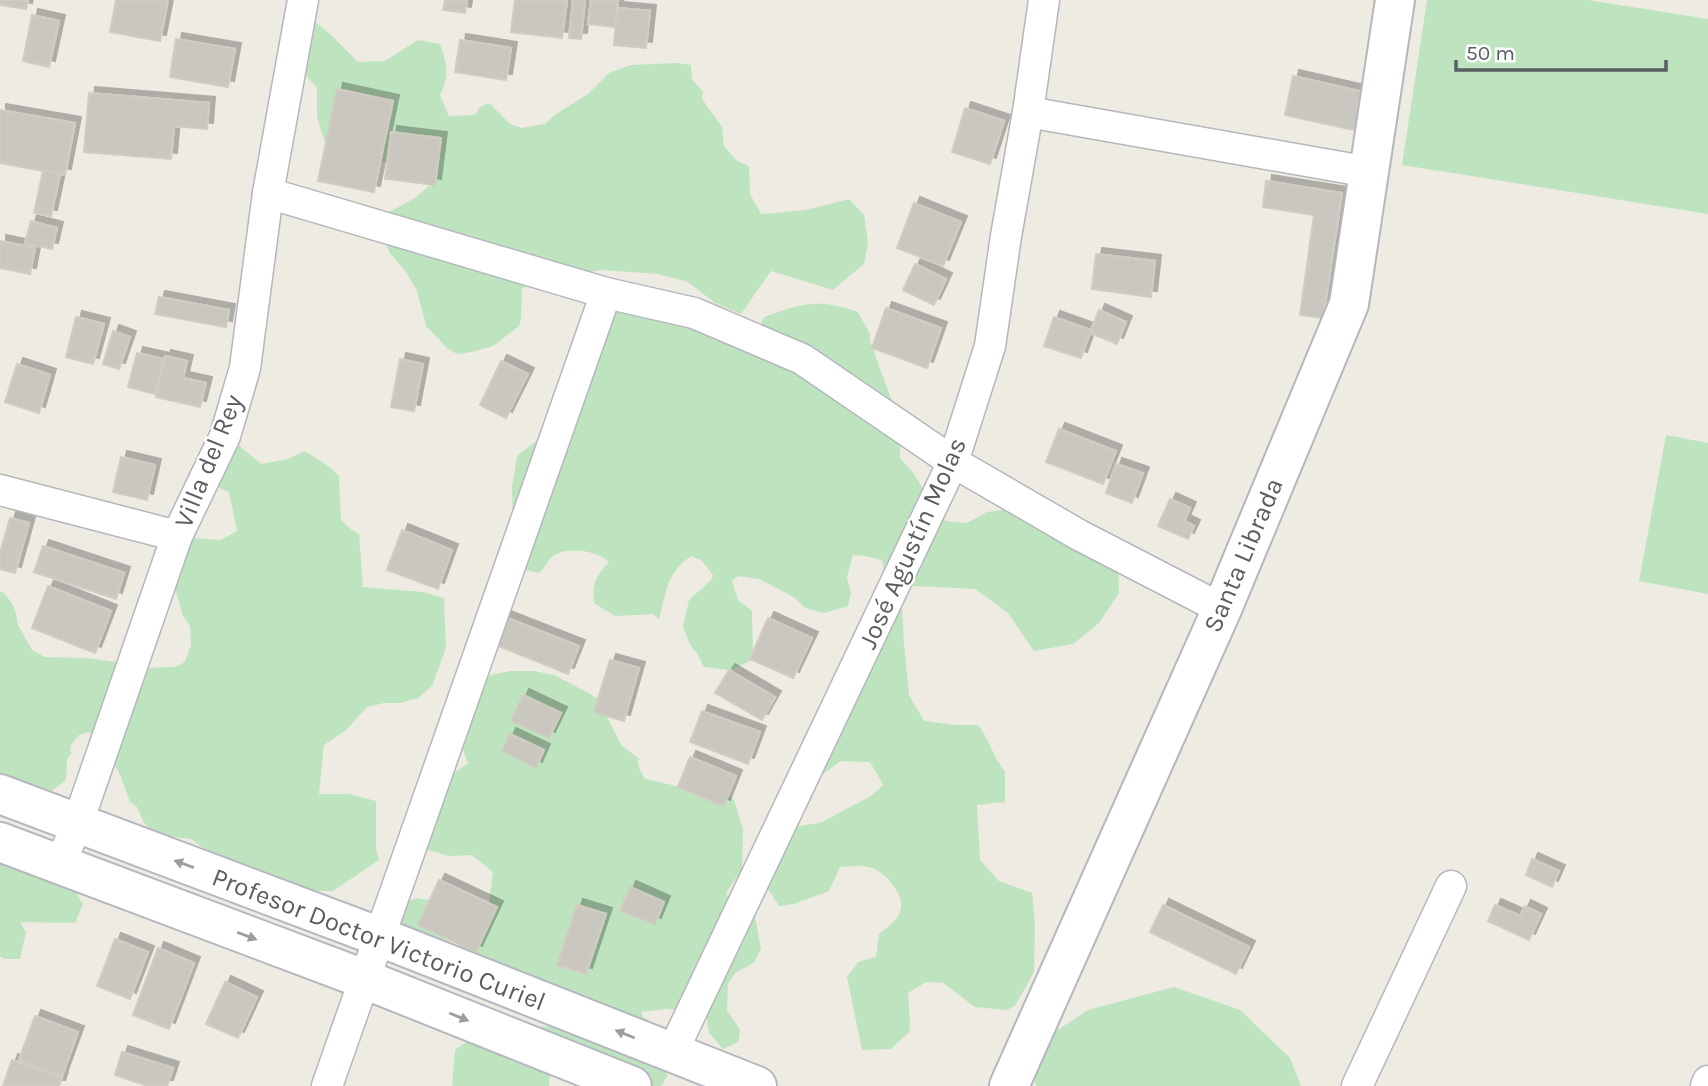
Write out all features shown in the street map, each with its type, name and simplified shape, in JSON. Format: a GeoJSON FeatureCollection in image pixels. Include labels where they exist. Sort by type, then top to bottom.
{"type":"FeatureCollection","features":[{"type":"Feature","properties":{"kind":"main road","name":"Santa Librada"},"geometry":{"type":"LineString","coordinates":[[1009,1086],[1222,609],[1349,304],[1395,0]]}},
{"type":"Feature","properties":{"kind":"main road","name":"Profesor Doctor Victorio Curiel"},"geometry":{"type":"LineString","coordinates":[[0,794],[380,937],[757,1086]]}},
{"type":"Feature","properties":{"kind":"main road","name":"Profesor Doctor Victorio Curiel"},"geometry":{"type":"LineString","coordinates":[[0,842],[364,979],[632,1086]]}},
{"type":"Feature","properties":{"kind":"street","name":"Villa del Rey"},"geometry":{"type":"LineString","coordinates":[[60,866],[78,825],[177,536],[225,436],[245,368],[268,193],[303,0]]}},
{"type":"Feature","properties":{"kind":"street","name":"José Agustín Molas"},"geometry":{"type":"LineString","coordinates":[[672,1053],[953,462],[990,346],[1044,0]]}},
{"type":"Feature","properties":{"kind":"street"},"geometry":{"type":"LineString","coordinates":[[1028,112],[1369,172]]}},
{"type":"Feature","properties":{"kind":"street"},"geometry":{"type":"LineString","coordinates":[[268,193],[606,293],[694,313],[802,359],[953,462],[1079,535],[1222,609]]}},
{"type":"Feature","properties":{"kind":"street"},"geometry":{"type":"LineString","coordinates":[[327,1086],[606,293]]}},
{"type":"Feature","properties":{"kind":"street"},"geometry":{"type":"LineString","coordinates":[[0,490],[177,536]]}},
{"type":"Feature","properties":{"kind":"street"},"geometry":{"type":"LineString","coordinates":[[1357,1086],[1451,886]]}},
{"type":"Feature","properties":{"kind":"street"},"geometry":{"type":"LineString","coordinates":[[1706,1086],[1708,1081]]}},
{"type":"Feature","properties":{"kind":"green space"},"geometry":{"type":"Polygon","coordinates":[[[1427,0],[1588,0],[1708,19],[1708,214],[1402,165],[1427,0]]]}},
{"type":"Feature","properties":{"kind":"green space"},"geometry":{"type":"Polygon","coordinates":[[[313,20],[360,62],[385,61],[418,40],[440,44],[446,70],[440,95],[449,116],[475,115],[480,107],[489,103],[510,124],[521,128],[545,124],[588,94],[609,73],[631,65],[691,65],[692,79],[703,92],[702,99],[722,127],[724,146],[736,160],[749,166],[750,194],[761,214],[806,210],[849,199],[864,215],[868,243],[864,264],[833,290],[771,271],[741,314],[715,303],[688,282],[658,274],[601,270],[532,282],[522,289],[519,326],[493,346],[457,354],[447,348],[426,326],[417,291],[406,272],[389,252],[380,217],[415,198],[436,180],[420,163],[369,162],[327,149],[317,117],[317,88],[298,67],[313,20]]]}},
{"type":"Feature","properties":{"kind":"green space"},"geometry":{"type":"Polygon","coordinates":[[[615,302],[757,334],[764,317],[789,308],[821,304],[858,312],[870,334],[870,341],[893,404],[900,433],[900,458],[914,474],[940,518],[967,523],[987,512],[1033,506],[1118,563],[1119,593],[1099,623],[1073,644],[1034,651],[1008,613],[975,589],[914,586],[901,589],[909,695],[924,721],[978,725],[1005,772],[1005,802],[977,805],[980,860],[999,881],[1032,893],[1035,924],[1034,972],[1015,1006],[1007,1010],[975,1007],[943,983],[926,982],[908,993],[909,1032],[891,1049],[862,1050],[847,977],[858,962],[876,957],[879,934],[900,912],[901,902],[896,889],[880,872],[858,866],[840,867],[829,891],[794,904],[779,906],[768,889],[766,854],[798,826],[820,823],[871,796],[883,785],[870,762],[841,761],[823,774],[806,773],[885,597],[882,560],[853,555],[847,577],[851,593],[848,606],[824,613],[805,608],[794,597],[759,579],[738,576],[732,581],[738,600],[752,611],[753,660],[729,670],[704,667],[690,645],[683,627],[689,600],[713,575],[702,561],[692,556],[672,575],[659,619],[653,614],[615,616],[594,603],[596,580],[609,562],[590,552],[560,553],[554,555],[539,573],[526,570],[513,527],[512,487],[517,456],[545,434],[615,302]]]}},
{"type":"Feature","properties":{"kind":"green space"},"geometry":{"type":"Polygon","coordinates":[[[1666,435],[1708,443],[1708,594],[1639,581],[1666,435]]]}},
{"type":"Feature","properties":{"kind":"green space"},"geometry":{"type":"Polygon","coordinates":[[[236,443],[261,464],[288,459],[305,451],[339,476],[341,520],[359,534],[363,587],[423,592],[444,598],[446,648],[432,686],[418,698],[367,707],[345,731],[324,745],[319,794],[349,794],[376,801],[376,849],[379,860],[333,891],[294,887],[253,872],[191,839],[160,835],[152,831],[144,823],[137,807],[130,802],[105,746],[89,732],[79,735],[71,745],[66,780],[49,793],[0,777],[0,592],[11,602],[18,625],[32,650],[45,657],[86,658],[140,668],[175,667],[185,662],[191,645],[190,626],[183,616],[174,585],[190,538],[221,540],[237,531],[229,492],[207,483],[236,443]]]}},
{"type":"Feature","properties":{"kind":"green space"},"geometry":{"type":"Polygon","coordinates":[[[510,671],[534,671],[554,675],[598,699],[621,745],[642,761],[637,759],[645,779],[681,787],[724,790],[734,800],[743,829],[742,869],[726,893],[732,906],[754,911],[761,949],[754,963],[735,973],[728,984],[727,1010],[740,1030],[738,1042],[723,1049],[709,1033],[706,1015],[702,1011],[665,1009],[641,1012],[643,1017],[661,1028],[667,1076],[661,1086],[606,1086],[550,1073],[549,1086],[452,1086],[455,1050],[463,1044],[513,1027],[559,1026],[479,966],[454,941],[410,939],[394,907],[417,898],[488,910],[493,872],[472,855],[449,856],[425,849],[451,775],[468,763],[451,718],[465,691],[491,675],[510,671]]]}},
{"type":"Feature","properties":{"kind":"green space"},"geometry":{"type":"Polygon","coordinates":[[[0,851],[74,890],[83,904],[75,923],[20,922],[26,932],[20,959],[4,959],[0,956],[0,851]]]}},
{"type":"Feature","properties":{"kind":"green space"},"geometry":{"type":"Polygon","coordinates":[[[1174,987],[1240,1010],[1290,1058],[1301,1086],[1037,1086],[1031,1076],[1050,1035],[1088,1010],[1174,987]]]}},
{"type":"Feature","properties":{"kind":"building"},"geometry":{"type":"Polygon","coordinates":[[[0,0],[28,0],[26,9],[0,5],[0,0]]]}},
{"type":"Feature","properties":{"kind":"building"},"geometry":{"type":"Polygon","coordinates":[[[116,0],[168,0],[160,41],[110,32],[116,0]]]}},
{"type":"Feature","properties":{"kind":"building"},"geometry":{"type":"Polygon","coordinates":[[[445,0],[467,0],[465,13],[443,10],[445,0]]]}},
{"type":"Feature","properties":{"kind":"building"},"geometry":{"type":"Polygon","coordinates":[[[515,0],[567,0],[562,38],[511,32],[515,0]]]}},
{"type":"Feature","properties":{"kind":"building"},"geometry":{"type":"Polygon","coordinates":[[[573,0],[585,0],[581,39],[569,38],[573,0]]]}},
{"type":"Feature","properties":{"kind":"building"},"geometry":{"type":"Polygon","coordinates":[[[591,0],[618,1],[615,27],[588,24],[591,0]]]}},
{"type":"Feature","properties":{"kind":"building"},"geometry":{"type":"Polygon","coordinates":[[[617,8],[650,11],[646,48],[614,45],[617,8]]]}},
{"type":"Feature","properties":{"kind":"building"},"geometry":{"type":"Polygon","coordinates":[[[32,15],[59,21],[49,67],[23,61],[32,15]]]}},
{"type":"Feature","properties":{"kind":"building"},"geometry":{"type":"Polygon","coordinates":[[[176,39],[235,49],[228,87],[170,77],[176,39]]]}},
{"type":"Feature","properties":{"kind":"building"},"geometry":{"type":"Polygon","coordinates":[[[460,40],[511,48],[506,80],[455,72],[460,40]]]}},
{"type":"Feature","properties":{"kind":"building"},"geometry":{"type":"Polygon","coordinates":[[[1293,76],[1363,92],[1354,130],[1285,115],[1293,76]]]}},
{"type":"Feature","properties":{"kind":"building"},"geometry":{"type":"Polygon","coordinates":[[[337,89],[393,101],[374,192],[318,181],[337,89]]]}},
{"type":"Feature","properties":{"kind":"building"},"geometry":{"type":"Polygon","coordinates":[[[89,93],[209,103],[207,129],[174,126],[171,159],[84,152],[89,93]]]}},
{"type":"Feature","properties":{"kind":"building"},"geometry":{"type":"Polygon","coordinates":[[[965,108],[1004,121],[990,164],[952,152],[965,108]]]}},
{"type":"Feature","properties":{"kind":"building"},"geometry":{"type":"Polygon","coordinates":[[[0,110],[75,123],[65,175],[0,163],[0,110]]]}},
{"type":"Feature","properties":{"kind":"building"},"geometry":{"type":"Polygon","coordinates":[[[391,132],[441,138],[435,185],[385,179],[391,132]]]}},
{"type":"Feature","properties":{"kind":"building"},"geometry":{"type":"Polygon","coordinates":[[[43,171],[60,174],[51,216],[34,213],[43,171]]]}},
{"type":"Feature","properties":{"kind":"building"},"geometry":{"type":"Polygon","coordinates":[[[1266,181],[1342,193],[1323,318],[1300,315],[1314,215],[1263,207],[1266,181]]]}},
{"type":"Feature","properties":{"kind":"building"},"geometry":{"type":"Polygon","coordinates":[[[914,203],[961,222],[943,266],[897,248],[914,203]]]}},
{"type":"Feature","properties":{"kind":"building"},"geometry":{"type":"Polygon","coordinates":[[[31,221],[57,228],[52,249],[25,243],[31,221]]]}},
{"type":"Feature","properties":{"kind":"building"},"geometry":{"type":"Polygon","coordinates":[[[0,241],[35,248],[30,274],[0,268],[0,241]]]}},
{"type":"Feature","properties":{"kind":"building"},"geometry":{"type":"Polygon","coordinates":[[[1096,254],[1155,261],[1151,297],[1092,289],[1096,254]]]}},
{"type":"Feature","properties":{"kind":"building"},"geometry":{"type":"Polygon","coordinates":[[[915,264],[946,279],[934,305],[903,290],[915,264]]]}},
{"type":"Feature","properties":{"kind":"building"},"geometry":{"type":"Polygon","coordinates":[[[159,297],[229,310],[226,327],[155,314],[159,297]]]}},
{"type":"Feature","properties":{"kind":"building"},"geometry":{"type":"Polygon","coordinates":[[[886,308],[941,328],[927,368],[872,348],[886,308]]]}},
{"type":"Feature","properties":{"kind":"building"},"geometry":{"type":"Polygon","coordinates":[[[1099,310],[1126,322],[1117,344],[1090,333],[1099,310]]]}},
{"type":"Feature","properties":{"kind":"building"},"geometry":{"type":"Polygon","coordinates":[[[76,317],[104,324],[93,364],[66,357],[76,317]]]}},
{"type":"Feature","properties":{"kind":"building"},"geometry":{"type":"Polygon","coordinates":[[[1054,317],[1091,330],[1081,358],[1044,346],[1054,317]]]}},
{"type":"Feature","properties":{"kind":"building"},"geometry":{"type":"Polygon","coordinates":[[[113,331],[130,337],[119,369],[103,364],[113,331]]]}},
{"type":"Feature","properties":{"kind":"building"},"geometry":{"type":"Polygon","coordinates":[[[137,353],[164,359],[155,394],[128,387],[137,353]]]}},
{"type":"Feature","properties":{"kind":"building"},"geometry":{"type":"Polygon","coordinates":[[[165,356],[187,361],[183,378],[206,383],[200,407],[156,397],[165,356]]]}},
{"type":"Feature","properties":{"kind":"building"},"geometry":{"type":"Polygon","coordinates":[[[400,359],[423,364],[414,411],[391,407],[400,359]]]}},
{"type":"Feature","properties":{"kind":"building"},"geometry":{"type":"Polygon","coordinates":[[[501,361],[528,374],[506,418],[480,405],[501,361]]]}},
{"type":"Feature","properties":{"kind":"building"},"geometry":{"type":"Polygon","coordinates":[[[17,364],[50,375],[39,413],[5,402],[17,364]]]}},
{"type":"Feature","properties":{"kind":"building"},"geometry":{"type":"Polygon","coordinates":[[[1059,429],[1116,451],[1103,484],[1046,462],[1059,429]]]}},
{"type":"Feature","properties":{"kind":"building"},"geometry":{"type":"Polygon","coordinates":[[[121,457],[155,465],[147,500],[113,492],[121,457]]]}},
{"type":"Feature","properties":{"kind":"building"},"geometry":{"type":"Polygon","coordinates":[[[1116,464],[1143,473],[1132,503],[1106,493],[1116,464]]]}},
{"type":"Feature","properties":{"kind":"building"},"geometry":{"type":"Polygon","coordinates":[[[1170,499],[1190,508],[1184,521],[1194,526],[1188,539],[1158,526],[1170,499]]]}},
{"type":"Feature","properties":{"kind":"building"},"geometry":{"type":"Polygon","coordinates":[[[10,518],[29,523],[15,573],[0,569],[0,553],[10,518]]]}},
{"type":"Feature","properties":{"kind":"building"},"geometry":{"type":"Polygon","coordinates":[[[402,530],[452,550],[438,589],[387,570],[402,530]]]}},
{"type":"Feature","properties":{"kind":"building"},"geometry":{"type":"Polygon","coordinates":[[[43,546],[124,573],[116,599],[34,572],[43,546]]]}},
{"type":"Feature","properties":{"kind":"building"},"geometry":{"type":"Polygon","coordinates":[[[48,586],[111,611],[95,653],[32,628],[48,586]]]}},
{"type":"Feature","properties":{"kind":"building"},"geometry":{"type":"Polygon","coordinates":[[[502,616],[579,646],[568,674],[491,643],[502,616]]]}},
{"type":"Feature","properties":{"kind":"building"},"geometry":{"type":"Polygon","coordinates":[[[768,618],[812,638],[793,678],[750,659],[768,618]]]}},
{"type":"Feature","properties":{"kind":"building"},"geometry":{"type":"Polygon","coordinates":[[[610,660],[639,668],[624,721],[594,712],[610,660]]]}},
{"type":"Feature","properties":{"kind":"building"},"geometry":{"type":"Polygon","coordinates":[[[729,670],[775,697],[762,720],[715,693],[729,670]]]}},
{"type":"Feature","properties":{"kind":"building"},"geometry":{"type":"Polygon","coordinates":[[[523,695],[561,713],[549,738],[511,721],[523,695]]]}},
{"type":"Feature","properties":{"kind":"building"},"geometry":{"type":"Polygon","coordinates":[[[702,711],[760,732],[748,764],[690,742],[702,711]]]}},
{"type":"Feature","properties":{"kind":"building"},"geometry":{"type":"Polygon","coordinates":[[[510,734],[544,750],[536,768],[502,751],[510,734]]]}},
{"type":"Feature","properties":{"kind":"building"},"geometry":{"type":"Polygon","coordinates":[[[690,757],[736,776],[724,806],[678,787],[690,757]]]}},
{"type":"Feature","properties":{"kind":"building"},"geometry":{"type":"Polygon","coordinates":[[[1532,859],[1559,871],[1552,887],[1526,875],[1532,859]]]}},
{"type":"Feature","properties":{"kind":"building"},"geometry":{"type":"Polygon","coordinates":[[[439,880],[497,907],[476,952],[418,925],[439,880]]]}},
{"type":"Feature","properties":{"kind":"building"},"geometry":{"type":"Polygon","coordinates":[[[630,887],[664,902],[655,924],[620,911],[630,887]]]}},
{"type":"Feature","properties":{"kind":"building"},"geometry":{"type":"Polygon","coordinates":[[[577,905],[606,914],[586,974],[557,965],[577,905]]]}},
{"type":"Feature","properties":{"kind":"building"},"geometry":{"type":"Polygon","coordinates":[[[1163,905],[1249,947],[1236,974],[1150,932],[1163,905]]]}},
{"type":"Feature","properties":{"kind":"building"},"geometry":{"type":"Polygon","coordinates":[[[1495,905],[1520,916],[1525,906],[1541,914],[1529,940],[1488,921],[1495,905]]]}},
{"type":"Feature","properties":{"kind":"building"},"geometry":{"type":"Polygon","coordinates":[[[115,939],[148,952],[130,999],[97,986],[115,939]]]}},
{"type":"Feature","properties":{"kind":"building"},"geometry":{"type":"Polygon","coordinates":[[[158,948],[194,963],[169,1029],[133,1015],[158,948]]]}},
{"type":"Feature","properties":{"kind":"building"},"geometry":{"type":"Polygon","coordinates":[[[225,982],[257,997],[238,1038],[206,1024],[225,982]]]}},
{"type":"Feature","properties":{"kind":"building"},"geometry":{"type":"Polygon","coordinates":[[[35,1016],[78,1032],[62,1076],[19,1060],[35,1016]]]}},
{"type":"Feature","properties":{"kind":"building"},"geometry":{"type":"Polygon","coordinates":[[[122,1052],[173,1068],[167,1086],[148,1086],[115,1075],[122,1052]]]}},
{"type":"Feature","properties":{"kind":"building"},"geometry":{"type":"Polygon","coordinates":[[[12,1060],[62,1078],[59,1086],[3,1086],[12,1060]]]}}]}
